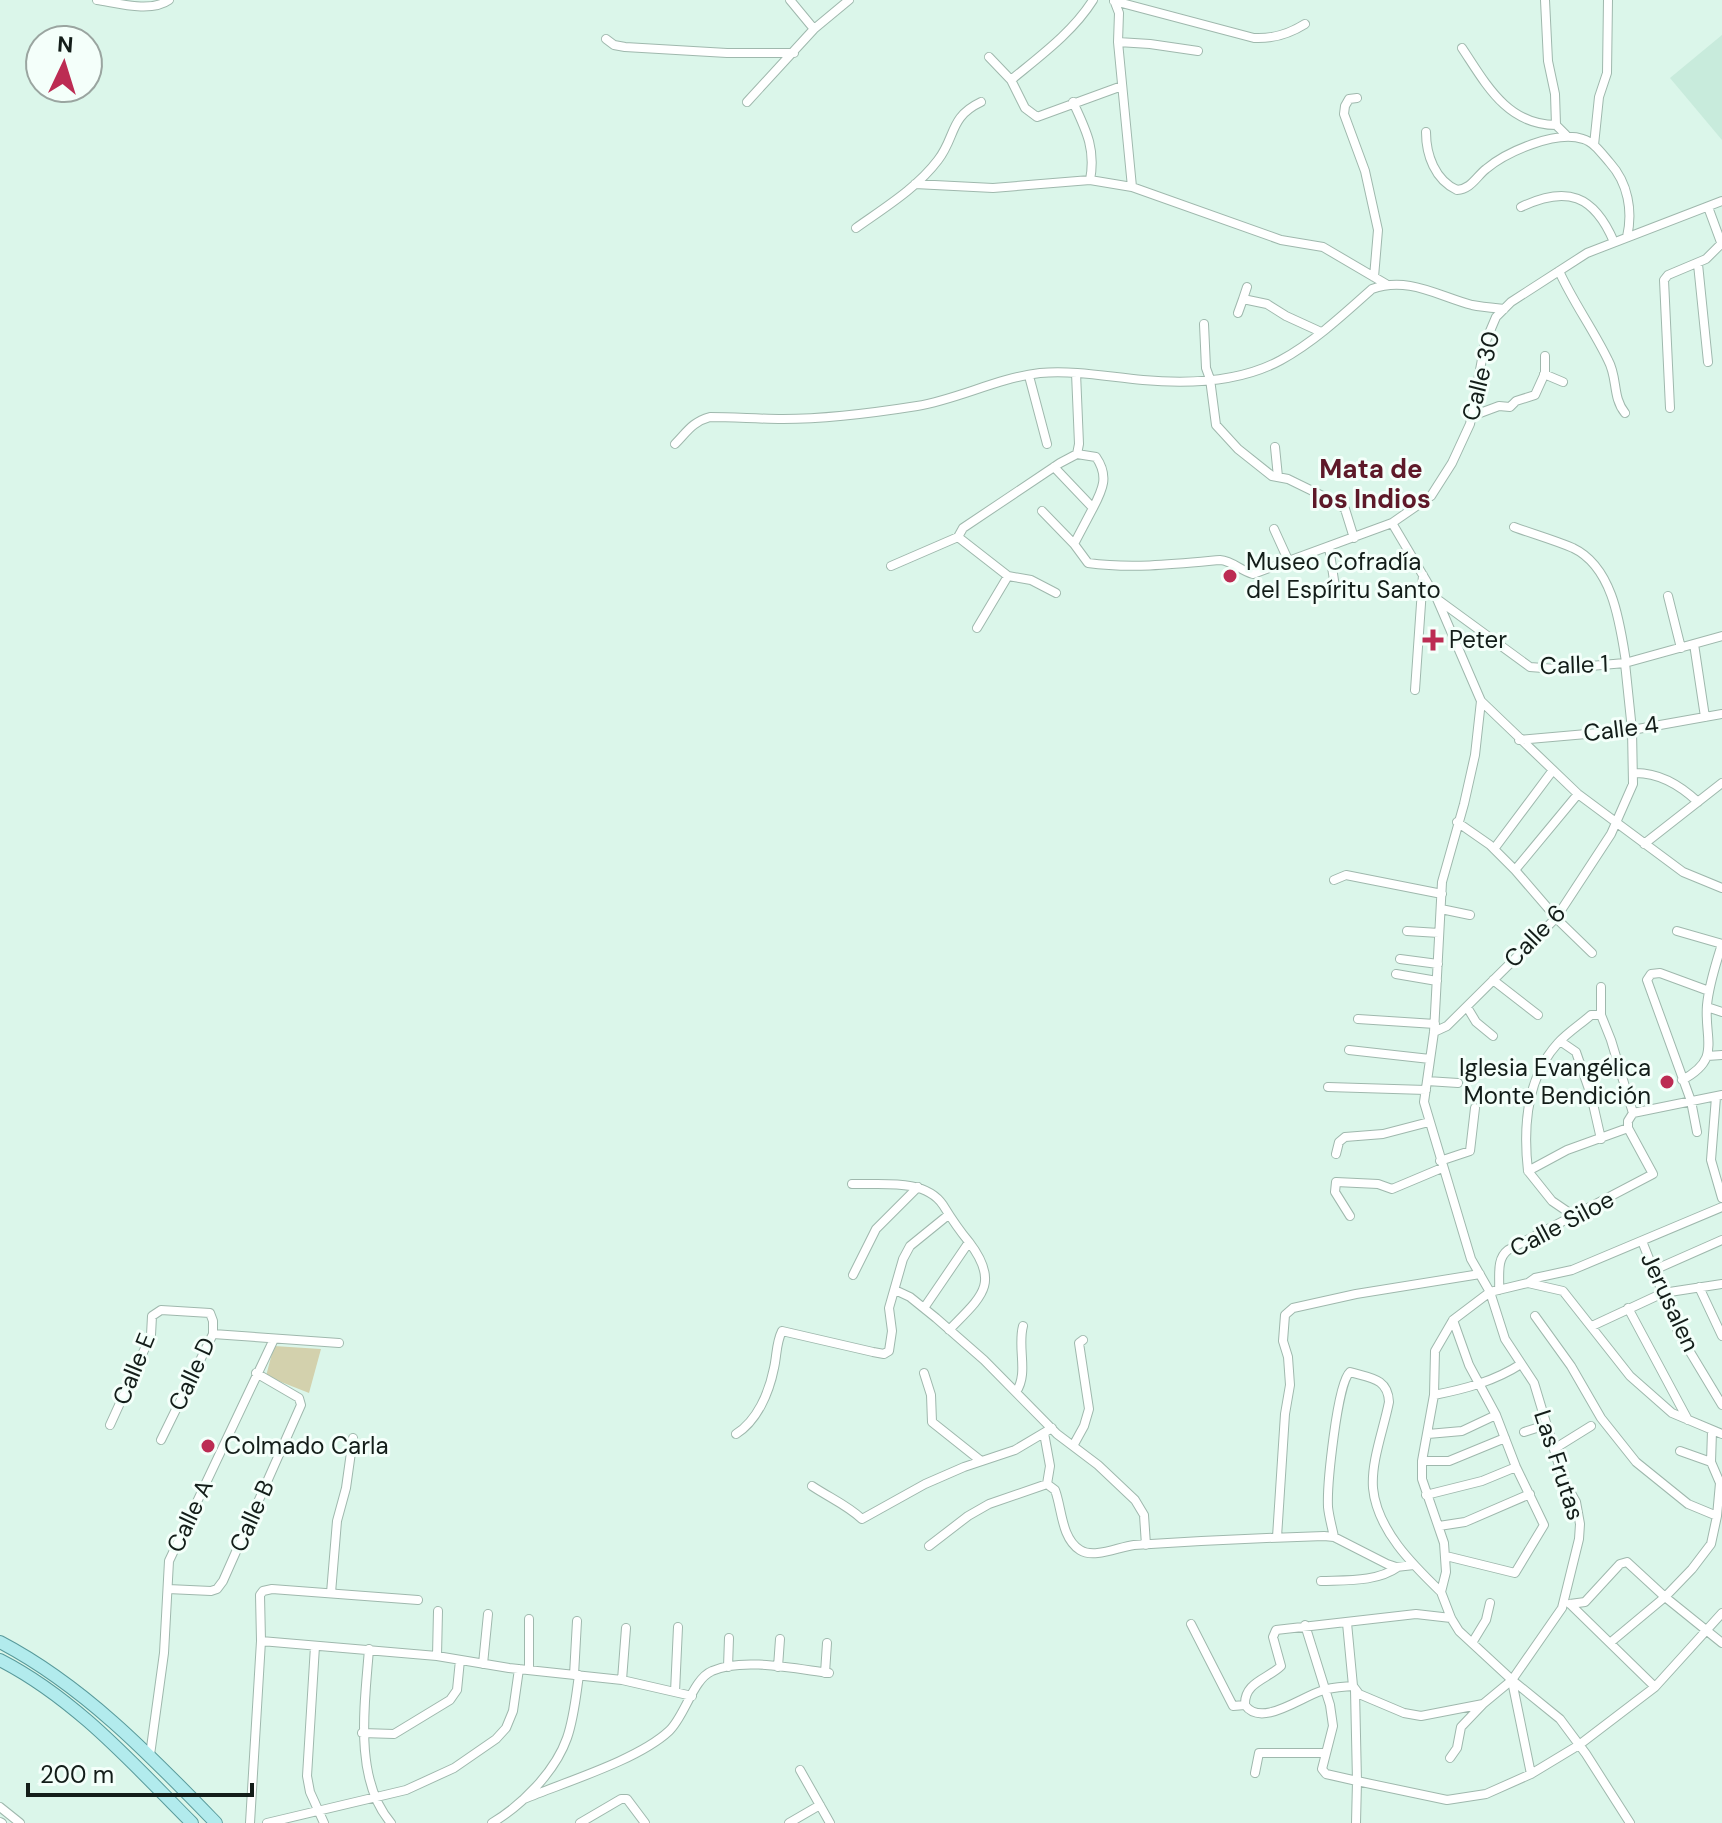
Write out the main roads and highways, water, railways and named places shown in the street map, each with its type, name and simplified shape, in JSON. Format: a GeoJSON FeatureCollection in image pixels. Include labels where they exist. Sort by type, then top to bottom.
{"type":"FeatureCollection","features":[{"type":"Feature","properties":{"kind":"main road"},"geometry":{"type":"LineString","coordinates":[[0,1642],[68,1685],[150,1755],[216,1823]]}},
{"type":"Feature","properties":{"kind":"main road"},"geometry":{"type":"LineString","coordinates":[[0,1660],[49,1689],[88,1721],[192,1823]]}},
{"type":"Feature","properties":{"kind":"place","name":"Museo Cofradía del Espíritu Santo"},"geometry":{"type":"Point","coordinates":[1230,576]}},
{"type":"Feature","properties":{"kind":"place","name":"Peter"},"geometry":{"type":"Point","coordinates":[1433,640]}},
{"type":"Feature","properties":{"kind":"place","name":"Iglesia Evangélica Monte Bendición"},"geometry":{"type":"Point","coordinates":[1667,1082]}},
{"type":"Feature","properties":{"kind":"place","name":"Colmado Carla"},"geometry":{"type":"Point","coordinates":[208,1446]}},
{"type":"Feature","properties":{"kind":"district","name":"Mata de los Indios"},"geometry":{"type":"Point","coordinates":[1371,484]}}]}
